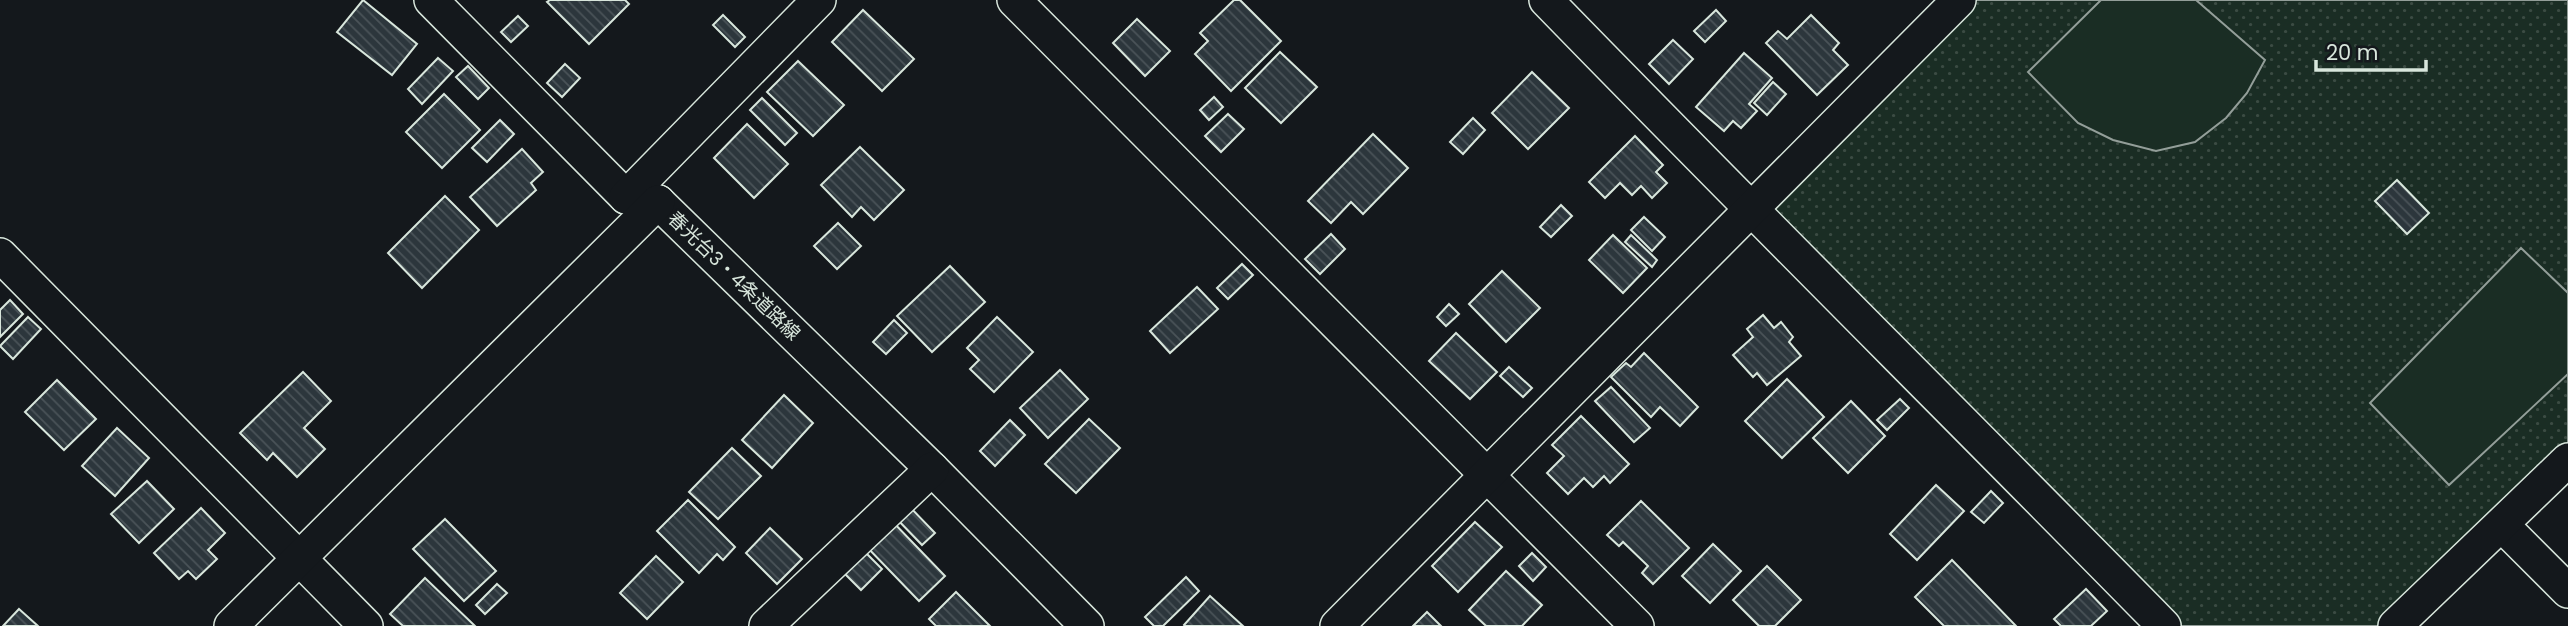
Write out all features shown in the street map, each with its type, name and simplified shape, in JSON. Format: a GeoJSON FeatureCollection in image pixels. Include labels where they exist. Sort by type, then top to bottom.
{"type":"FeatureCollection","features":[{"type":"Feature","properties":{"kind":"street"},"geometry":{"type":"LineString","coordinates":[[431,0],[626,197],[658,202]]}},
{"type":"Feature","properties":{"kind":"street"},"geometry":{"type":"LineString","coordinates":[[626,197],[819,0]]}},
{"type":"Feature","properties":{"kind":"street"},"geometry":{"type":"LineString","coordinates":[[1014,0],[1637,626]]}},
{"type":"Feature","properties":{"kind":"street"},"geometry":{"type":"LineString","coordinates":[[1546,0],[1749,210],[2001,459],[2164,626]]}},
{"type":"Feature","properties":{"kind":"street"},"geometry":{"type":"LineString","coordinates":[[1337,626],[1959,0]]}},
{"type":"Feature","properties":{"kind":"street","name":"春光台3・4条道路線"},"geometry":{"type":"LineString","coordinates":[[231,626],[658,202],[1087,626]]}},
{"type":"Feature","properties":{"kind":"street"},"geometry":{"type":"LineString","coordinates":[[4,267],[366,626]]}},
{"type":"Feature","properties":{"kind":"street"},"geometry":{"type":"LineString","coordinates":[[2395,626],[2568,460]]}},
{"type":"Feature","properties":{"kind":"street"},"geometry":{"type":"LineString","coordinates":[[766,626],[932,470]]}},
{"type":"Feature","properties":{"kind":"street"},"geometry":{"type":"LineString","coordinates":[[2502,525],[2568,591]]}},
{"type":"Feature","properties":{"kind":"green space"},"geometry":{"type":"Polygon","coordinates":[[[1959,0],[2568,0],[2568,459],[2397,626],[2164,626],[1749,210],[1959,0]]]}},
{"type":"Feature","properties":{"kind":"green space"},"geometry":{"type":"Polygon","coordinates":[[[2101,0],[2196,0],[2265,60],[2247,93],[2226,118],[2195,142],[2156,151],[2113,140],[2078,123],[2028,72],[2101,0]]]}},
{"type":"Feature","properties":{"kind":"green space"},"geometry":{"type":"Polygon","coordinates":[[[2521,248],[2568,293],[2568,374],[2449,485],[2370,403],[2521,248]]]}},
{"type":"Feature","properties":{"kind":"building"},"geometry":{"type":"Polygon","coordinates":[[[363,0],[417,44],[392,75],[337,32],[363,0]]]}},
{"type":"Feature","properties":{"kind":"building"},"geometry":{"type":"Polygon","coordinates":[[[625,0],[629,4],[589,44],[547,2],[625,0]]]}},
{"type":"Feature","properties":{"kind":"building"},"geometry":{"type":"Polygon","coordinates":[[[1234,0],[1240,0],[1281,41],[1231,91],[1195,54],[1208,41],[1200,33],[1234,0]]]}},
{"type":"Feature","properties":{"kind":"building"},"geometry":{"type":"Polygon","coordinates":[[[863,10],[914,59],[882,91],[832,42],[863,10]]]}},
{"type":"Feature","properties":{"kind":"building"},"geometry":{"type":"Polygon","coordinates":[[[1716,10],[1726,21],[1705,42],[1694,31],[1716,10]]]}},
{"type":"Feature","properties":{"kind":"building"},"geometry":{"type":"Polygon","coordinates":[[[723,15],[745,37],[735,47],[713,25],[723,15]]]}},
{"type":"Feature","properties":{"kind":"building"},"geometry":{"type":"Polygon","coordinates":[[[1811,15],[1839,43],[1833,50],[1848,65],[1817,95],[1766,43],[1778,31],[1787,39],[1811,15]]]}},
{"type":"Feature","properties":{"kind":"building"},"geometry":{"type":"Polygon","coordinates":[[[518,16],[528,26],[511,42],[501,32],[518,16]]]}},
{"type":"Feature","properties":{"kind":"building"},"geometry":{"type":"Polygon","coordinates":[[[1137,19],[1170,51],[1145,76],[1113,43],[1137,19]]]}},
{"type":"Feature","properties":{"kind":"building"},"geometry":{"type":"Polygon","coordinates":[[[1673,40],[1693,59],[1669,84],[1649,64],[1673,40]]]}},
{"type":"Feature","properties":{"kind":"building"},"geometry":{"type":"Polygon","coordinates":[[[1280,52],[1317,87],[1281,123],[1245,88],[1280,52]]]}},
{"type":"Feature","properties":{"kind":"building"},"geometry":{"type":"Polygon","coordinates":[[[1744,53],[1772,78],[1749,104],[1757,111],[1741,128],[1733,121],[1724,131],[1696,107],[1744,53]]]}},
{"type":"Feature","properties":{"kind":"building"},"geometry":{"type":"Polygon","coordinates":[[[438,58],[453,71],[422,104],[408,89],[438,58]]]}},
{"type":"Feature","properties":{"kind":"building"},"geometry":{"type":"Polygon","coordinates":[[[798,61],[844,105],[813,136],[767,92],[798,61]]]}},
{"type":"Feature","properties":{"kind":"building"},"geometry":{"type":"Polygon","coordinates":[[[565,64],[580,78],[562,97],[547,83],[565,64]]]}},
{"type":"Feature","properties":{"kind":"building"},"geometry":{"type":"Polygon","coordinates":[[[468,66],[489,88],[478,99],[456,77],[468,66]]]}},
{"type":"Feature","properties":{"kind":"building"},"geometry":{"type":"Polygon","coordinates":[[[1532,72],[1569,108],[1528,149],[1492,113],[1532,72]]]}},
{"type":"Feature","properties":{"kind":"building"},"geometry":{"type":"Polygon","coordinates":[[[1773,82],[1786,94],[1767,115],[1754,103],[1773,82]]]}},
{"type":"Feature","properties":{"kind":"building"},"geometry":{"type":"Polygon","coordinates":[[[444,94],[480,130],[442,168],[406,132],[444,94]]]}},
{"type":"Feature","properties":{"kind":"building"},"geometry":{"type":"Polygon","coordinates":[[[1214,97],[1223,107],[1209,120],[1200,110],[1214,97]]]}},
{"type":"Feature","properties":{"kind":"building"},"geometry":{"type":"Polygon","coordinates":[[[762,98],[797,133],[785,145],[750,110],[762,98]]]}},
{"type":"Feature","properties":{"kind":"building"},"geometry":{"type":"Polygon","coordinates":[[[1228,114],[1244,129],[1221,152],[1205,136],[1228,114]]]}},
{"type":"Feature","properties":{"kind":"building"},"geometry":{"type":"Polygon","coordinates":[[[1473,118],[1485,130],[1463,154],[1450,142],[1473,118]]]}},
{"type":"Feature","properties":{"kind":"building"},"geometry":{"type":"Polygon","coordinates":[[[500,120],[514,134],[487,162],[472,148],[500,120]]]}},
{"type":"Feature","properties":{"kind":"building"},"geometry":{"type":"Polygon","coordinates":[[[747,124],[788,164],[754,198],[714,158],[747,124]]]}},
{"type":"Feature","properties":{"kind":"building"},"geometry":{"type":"Polygon","coordinates":[[[1373,134],[1408,168],[1363,214],[1351,202],[1331,223],[1308,201],[1373,134]]]}},
{"type":"Feature","properties":{"kind":"building"},"geometry":{"type":"Polygon","coordinates":[[[1635,136],[1663,165],[1656,172],[1667,183],[1652,198],[1641,186],[1632,195],[1620,183],[1605,198],[1589,182],[1635,136]]]}},
{"type":"Feature","properties":{"kind":"building"},"geometry":{"type":"Polygon","coordinates":[[[860,147],[904,190],[874,220],[861,207],[852,217],[821,185],[860,147]]]}},
{"type":"Feature","properties":{"kind":"building"},"geometry":{"type":"Polygon","coordinates":[[[522,149],[543,172],[531,183],[536,190],[497,226],[470,197],[522,149]]]}},
{"type":"Feature","properties":{"kind":"building"},"geometry":{"type":"Polygon","coordinates":[[[2397,180],[2429,213],[2407,234],[2375,201],[2397,180]]]}},
{"type":"Feature","properties":{"kind":"building"},"geometry":{"type":"Polygon","coordinates":[[[445,196],[479,230],[422,288],[388,253],[445,196]]]}},
{"type":"Feature","properties":{"kind":"building"},"geometry":{"type":"Polygon","coordinates":[[[1561,205],[1572,216],[1551,237],[1540,227],[1561,205]]]}},
{"type":"Feature","properties":{"kind":"building"},"geometry":{"type":"Polygon","coordinates":[[[1644,217],[1665,237],[1652,251],[1631,230],[1644,217]]]}},
{"type":"Feature","properties":{"kind":"building"},"geometry":{"type":"Polygon","coordinates":[[[838,223],[861,246],[837,269],[814,246],[838,223]]]}},
{"type":"Feature","properties":{"kind":"building"},"geometry":{"type":"Polygon","coordinates":[[[1331,234],[1345,249],[1320,274],[1305,259],[1331,234]]]}},
{"type":"Feature","properties":{"kind":"building"},"geometry":{"type":"Polygon","coordinates":[[[1613,235],[1647,268],[1623,293],[1589,260],[1613,235]]]}},
{"type":"Feature","properties":{"kind":"building"},"geometry":{"type":"Polygon","coordinates":[[[1631,235],[1657,260],[1652,267],[1625,242],[1631,235]]]}},
{"type":"Feature","properties":{"kind":"building"},"geometry":{"type":"Polygon","coordinates":[[[1242,264],[1253,275],[1228,299],[1217,288],[1242,264]]]}},
{"type":"Feature","properties":{"kind":"building"},"geometry":{"type":"Polygon","coordinates":[[[950,266],[985,302],[932,352],[897,316],[950,266]]]}},
{"type":"Feature","properties":{"kind":"building"},"geometry":{"type":"Polygon","coordinates":[[[1502,271],[1540,308],[1506,342],[1469,304],[1502,271]]]}},
{"type":"Feature","properties":{"kind":"building"},"geometry":{"type":"Polygon","coordinates":[[[1197,287],[1218,309],[1170,353],[1150,331],[1197,287]]]}},
{"type":"Feature","properties":{"kind":"building"},"geometry":{"type":"Polygon","coordinates":[[[10,300],[23,314],[0,337],[0,310],[10,300]]]}},
{"type":"Feature","properties":{"kind":"building"},"geometry":{"type":"Polygon","coordinates":[[[1449,304],[1459,314],[1446,326],[1437,317],[1449,304]]]}},
{"type":"Feature","properties":{"kind":"building"},"geometry":{"type":"Polygon","coordinates":[[[1763,315],[1774,328],[1781,322],[1793,337],[1789,342],[1801,356],[1767,385],[1757,373],[1753,377],[1733,355],[1753,337],[1747,329],[1763,315]]]}},
{"type":"Feature","properties":{"kind":"building"},"geometry":{"type":"Polygon","coordinates":[[[28,317],[41,329],[13,359],[0,346],[28,317]]]}},
{"type":"Feature","properties":{"kind":"building"},"geometry":{"type":"Polygon","coordinates":[[[997,317],[1033,352],[994,392],[970,369],[979,360],[967,348],[997,317]]]}},
{"type":"Feature","properties":{"kind":"building"},"geometry":{"type":"Polygon","coordinates":[[[894,320],[907,333],[886,354],[873,342],[894,320]]]}},
{"type":"Feature","properties":{"kind":"building"},"geometry":{"type":"Polygon","coordinates":[[[1456,333],[1497,372],[1470,399],[1429,361],[1456,333]]]}},
{"type":"Feature","properties":{"kind":"building"},"geometry":{"type":"Polygon","coordinates":[[[1644,353],[1698,407],[1680,426],[1660,407],[1651,417],[1611,377],[1626,363],[1631,367],[1644,353]]]}},
{"type":"Feature","properties":{"kind":"building"},"geometry":{"type":"Polygon","coordinates":[[[1509,367],[1532,388],[1523,397],[1500,376],[1509,367]]]}},
{"type":"Feature","properties":{"kind":"building"},"geometry":{"type":"Polygon","coordinates":[[[1060,370],[1088,399],[1048,438],[1020,408],[1060,370]]]}},
{"type":"Feature","properties":{"kind":"building"},"geometry":{"type":"Polygon","coordinates":[[[303,372],[331,401],[304,428],[325,449],[297,477],[273,453],[267,460],[240,433],[303,372]]]}},
{"type":"Feature","properties":{"kind":"building"},"geometry":{"type":"Polygon","coordinates":[[[1787,379],[1824,417],[1782,458],[1745,421],[1787,379]]]}},
{"type":"Feature","properties":{"kind":"building"},"geometry":{"type":"Polygon","coordinates":[[[57,380],[96,419],[64,450],[25,412],[57,380]]]}},
{"type":"Feature","properties":{"kind":"building"},"geometry":{"type":"Polygon","coordinates":[[[1611,387],[1650,428],[1634,442],[1595,401],[1611,387]]]}},
{"type":"Feature","properties":{"kind":"building"},"geometry":{"type":"Polygon","coordinates":[[[784,395],[813,423],[772,468],[742,440],[784,395]]]}},
{"type":"Feature","properties":{"kind":"building"},"geometry":{"type":"Polygon","coordinates":[[[1900,399],[1909,408],[1887,430],[1877,420],[1900,399]]]}},
{"type":"Feature","properties":{"kind":"building"},"geometry":{"type":"Polygon","coordinates":[[[1851,401],[1885,436],[1848,473],[1813,438],[1851,401]]]}},
{"type":"Feature","properties":{"kind":"building"},"geometry":{"type":"Polygon","coordinates":[[[1581,416],[1629,464],[1610,483],[1604,476],[1593,487],[1584,478],[1568,494],[1547,473],[1564,456],[1552,445],[1581,416]]]}},
{"type":"Feature","properties":{"kind":"building"},"geometry":{"type":"Polygon","coordinates":[[[1089,419],[1120,448],[1076,493],[1045,464],[1089,419]]]}},
{"type":"Feature","properties":{"kind":"building"},"geometry":{"type":"Polygon","coordinates":[[[1010,420],[1025,435],[995,466],[980,451],[1010,420]]]}},
{"type":"Feature","properties":{"kind":"building"},"geometry":{"type":"Polygon","coordinates":[[[117,428],[149,458],[115,496],[82,466],[117,428]]]}},
{"type":"Feature","properties":{"kind":"building"},"geometry":{"type":"Polygon","coordinates":[[[732,448],[761,476],[718,519],[689,492],[732,448]]]}},
{"type":"Feature","properties":{"kind":"building"},"geometry":{"type":"Polygon","coordinates":[[[147,481],[174,509],[139,543],[111,514],[147,481]]]}},
{"type":"Feature","properties":{"kind":"building"},"geometry":{"type":"Polygon","coordinates":[[[1936,485],[1964,511],[1917,560],[1890,534],[1936,485]]]}},
{"type":"Feature","properties":{"kind":"building"},"geometry":{"type":"Polygon","coordinates":[[[1991,491],[2003,503],[1984,523],[1971,512],[1991,491]]]}},
{"type":"Feature","properties":{"kind":"building"},"geometry":{"type":"Polygon","coordinates":[[[688,500],[735,547],[723,560],[717,554],[699,573],[657,531],[688,500]]]}},
{"type":"Feature","properties":{"kind":"building"},"geometry":{"type":"Polygon","coordinates":[[[1641,501],[1689,548],[1653,584],[1642,573],[1648,566],[1623,542],[1619,546],[1607,535],[1641,501]]]}},
{"type":"Feature","properties":{"kind":"building"},"geometry":{"type":"Polygon","coordinates":[[[906,503],[935,533],[922,545],[893,515],[906,503]]]}},
{"type":"Feature","properties":{"kind":"building"},"geometry":{"type":"Polygon","coordinates":[[[201,508],[225,533],[208,550],[217,559],[196,579],[188,571],[179,579],[154,553],[201,508]]]}},
{"type":"Feature","properties":{"kind":"building"},"geometry":{"type":"Polygon","coordinates":[[[889,518],[945,576],[919,601],[863,543],[889,518]]]}},
{"type":"Feature","properties":{"kind":"building"},"geometry":{"type":"Polygon","coordinates":[[[445,519],[496,571],[464,601],[413,549],[445,519]]]}},
{"type":"Feature","properties":{"kind":"building"},"geometry":{"type":"Polygon","coordinates":[[[1475,522],[1502,547],[1458,592],[1432,566],[1475,522]]]}},
{"type":"Feature","properties":{"kind":"building"},"geometry":{"type":"Polygon","coordinates":[[[770,528],[802,559],[777,584],[746,553],[770,528]]]}},
{"type":"Feature","properties":{"kind":"building"},"geometry":{"type":"Polygon","coordinates":[[[1713,544],[1741,571],[1710,603],[1682,576],[1713,544]]]}},
{"type":"Feature","properties":{"kind":"building"},"geometry":{"type":"Polygon","coordinates":[[[863,550],[882,569],[861,590],[842,571],[863,550]]]}},
{"type":"Feature","properties":{"kind":"building"},"geometry":{"type":"Polygon","coordinates":[[[1532,553],[1546,567],[1533,581],[1519,566],[1532,553]]]}},
{"type":"Feature","properties":{"kind":"building"},"geometry":{"type":"Polygon","coordinates":[[[656,556],[683,582],[647,619],[620,593],[656,556]]]}},
{"type":"Feature","properties":{"kind":"building"},"geometry":{"type":"Polygon","coordinates":[[[1952,560],[2016,626],[1944,626],[1915,597],[1952,560]]]}},
{"type":"Feature","properties":{"kind":"building"},"geometry":{"type":"Polygon","coordinates":[[[1767,566],[1801,600],[1775,626],[1759,626],[1733,600],[1767,566]]]}},
{"type":"Feature","properties":{"kind":"building"},"geometry":{"type":"Polygon","coordinates":[[[1506,571],[1542,605],[1522,626],[1486,626],[1469,610],[1506,571]]]}},
{"type":"Feature","properties":{"kind":"building"},"geometry":{"type":"Polygon","coordinates":[[[1186,577],[1199,591],[1163,626],[1154,626],[1145,617],[1186,577]]]}},
{"type":"Feature","properties":{"kind":"building"},"geometry":{"type":"Polygon","coordinates":[[[425,578],[475,626],[403,626],[390,614],[425,578]]]}},
{"type":"Feature","properties":{"kind":"building"},"geometry":{"type":"Polygon","coordinates":[[[497,584],[507,593],[485,614],[476,605],[497,584]]]}},
{"type":"Feature","properties":{"kind":"building"},"geometry":{"type":"Polygon","coordinates":[[[2086,589],[2107,611],[2091,626],[2061,626],[2054,619],[2086,589]]]}},
{"type":"Feature","properties":{"kind":"building"},"geometry":{"type":"Polygon","coordinates":[[[956,592],[990,626],[936,626],[929,619],[956,592]]]}},
{"type":"Feature","properties":{"kind":"building"},"geometry":{"type":"Polygon","coordinates":[[[1210,596],[1243,626],[1185,626],[1210,596]]]}},
{"type":"Feature","properties":{"kind":"building"},"geometry":{"type":"Polygon","coordinates":[[[19,609],[38,626],[3,626],[19,609]]]}},
{"type":"Feature","properties":{"kind":"building"},"geometry":{"type":"Polygon","coordinates":[[[1427,612],[1441,626],[1413,626],[1427,612]]]}}]}
